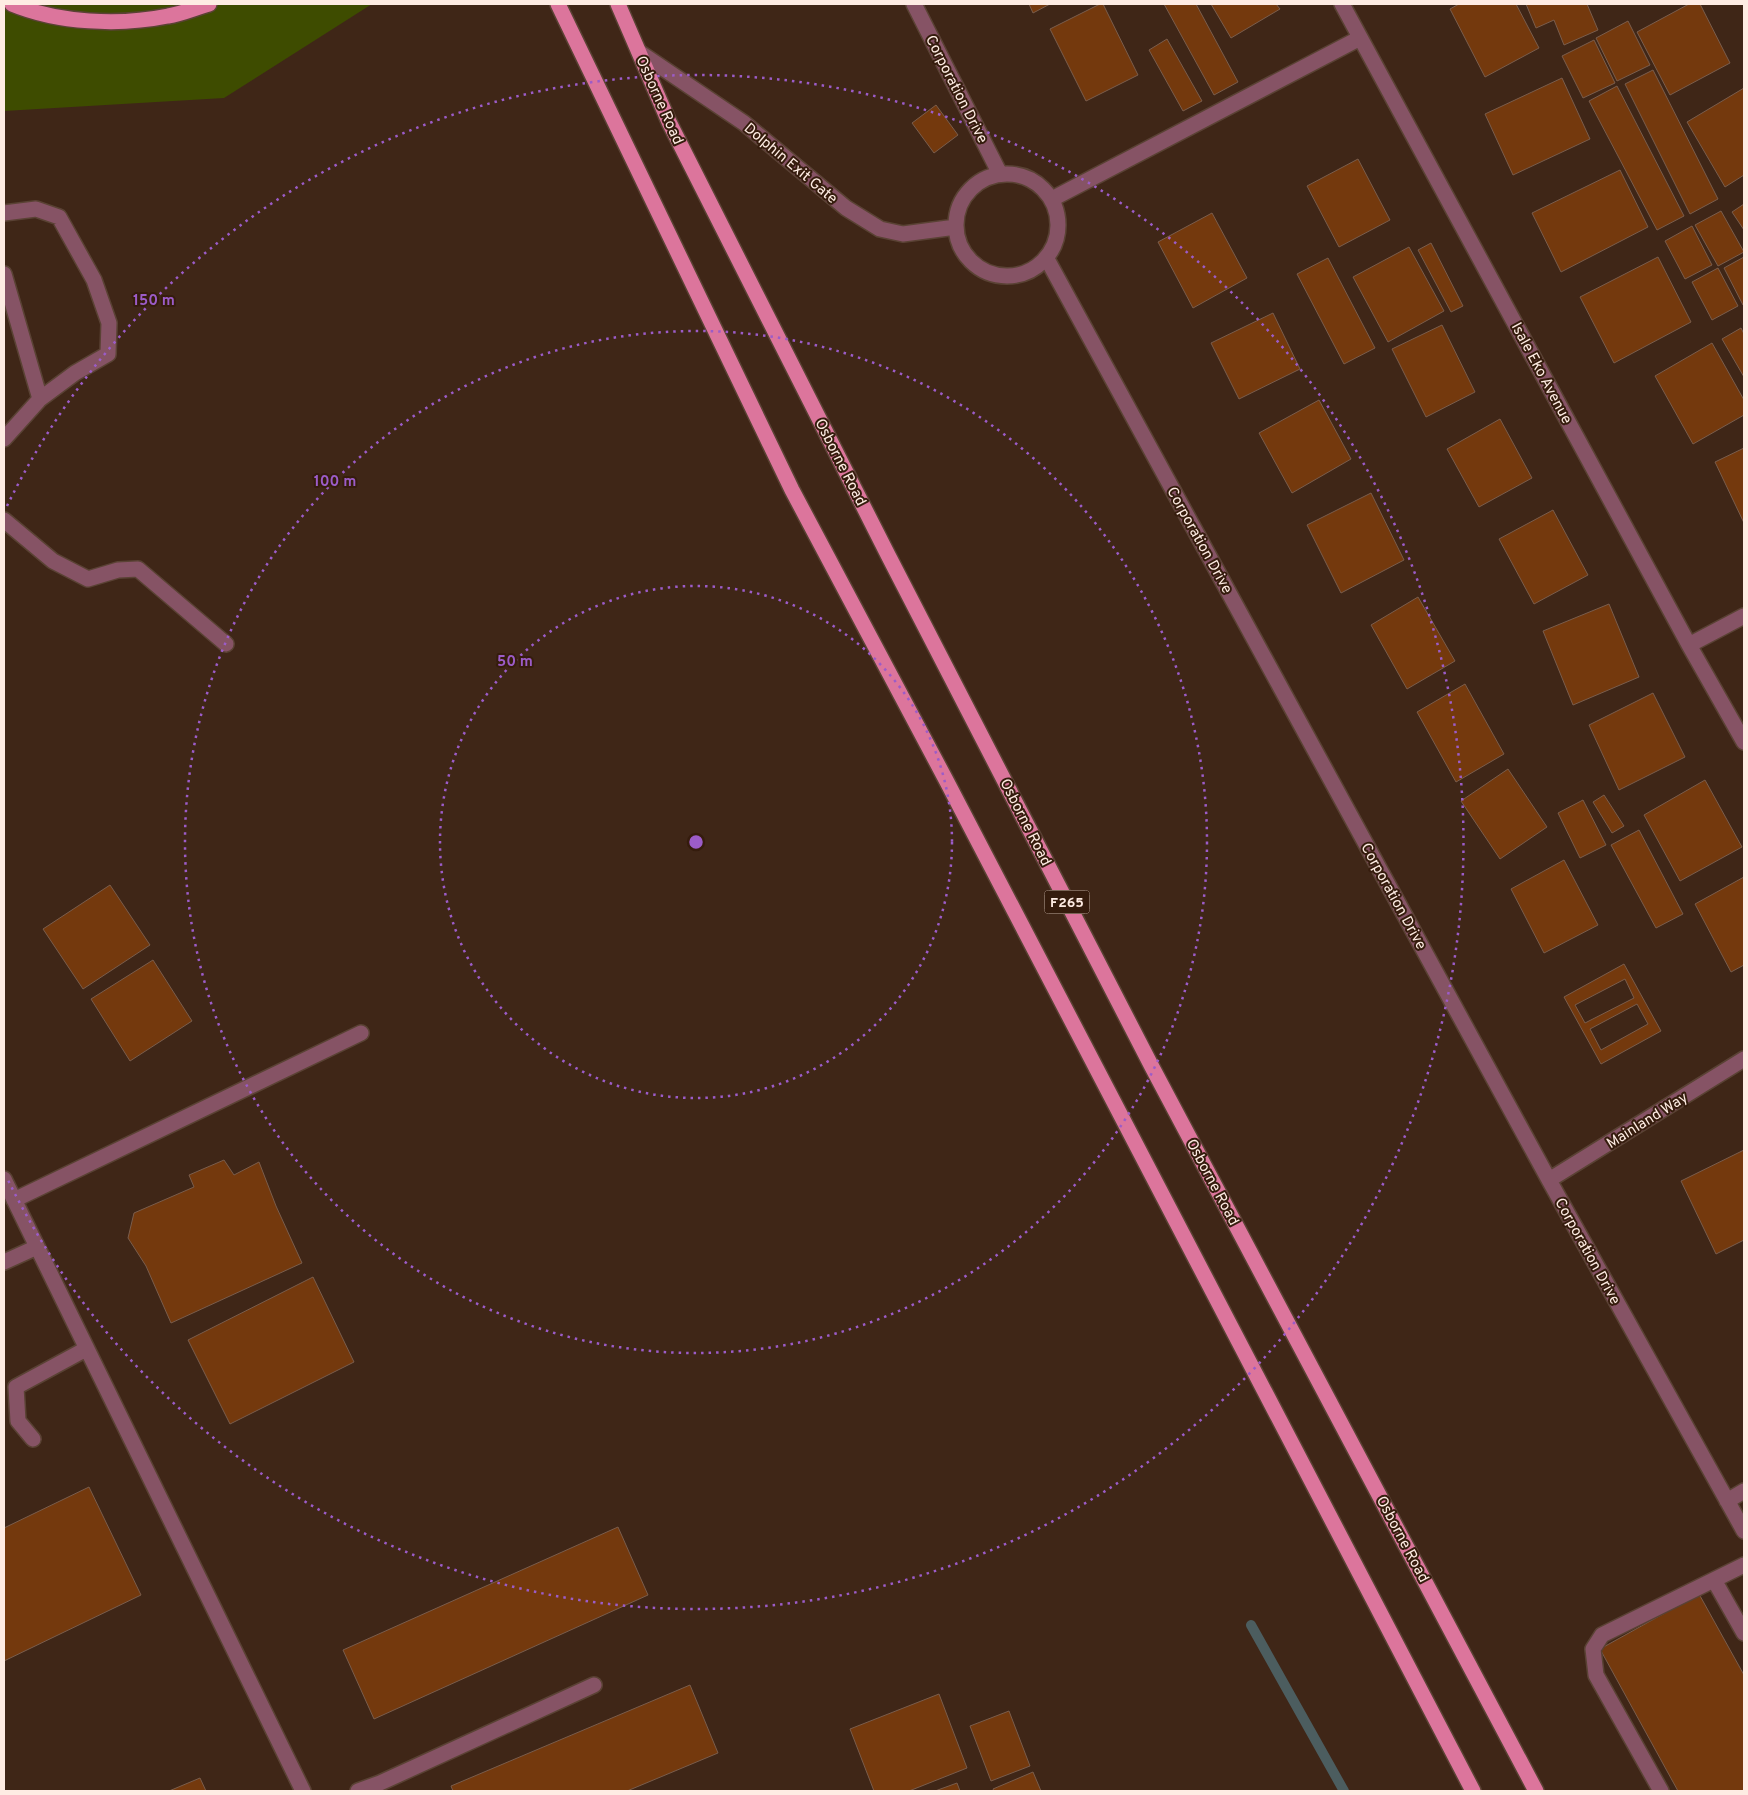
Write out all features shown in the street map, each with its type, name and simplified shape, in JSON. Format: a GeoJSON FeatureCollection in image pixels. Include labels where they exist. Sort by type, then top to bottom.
{"type":"FeatureCollection","features":[{"type":"Feature","properties":{"kind":"main road"},"geometry":{"type":"LineString","coordinates":[[12,4],[26,10],[71,19],[115,21],[168,16],[209,4]]}},
{"type":"Feature","properties":{"kind":"main road"},"geometry":{"type":"LineString","coordinates":[[558,4],[792,490],[1473,1791]]}},
{"type":"Feature","properties":{"kind":"main road","name":"Osborne Road"},"geometry":{"type":"LineString","coordinates":[[618,4],[669,122],[892,564],[1152,1067],[1536,1791]]}},
{"type":"Feature","properties":{"kind":"street","name":"Corporation Drive"},"geometry":{"type":"LineString","coordinates":[[914,4],[1000,174]]}},
{"type":"Feature","properties":{"kind":"street","name":"Isale Eko Avenue"},"geometry":{"type":"LineString","coordinates":[[1342,4],[1689,645],[1744,742]]}},
{"type":"Feature","properties":{"kind":"street"},"geometry":{"type":"LineString","coordinates":[[1052,199],[1360,38]]}},
{"type":"Feature","properties":{"kind":"street","name":"Dolphin Exit Gate"},"geometry":{"type":"LineString","coordinates":[[639,52],[744,123],[846,208],[880,229],[903,234],[956,227]]}},
{"type":"Feature","properties":{"kind":"street"},"geometry":{"type":"LineString","coordinates":[[1000,174],[1020,175],[1038,184],[1052,199],[1058,219],[1057,240],[1047,259],[1027,274],[1003,277],[995,275],[979,269],[962,252],[956,227],[961,203],[976,184],[1000,174]]}},
{"type":"Feature","properties":{"kind":"street"},"geometry":{"type":"LineString","coordinates":[[4,213],[36,209],[59,217],[94,280],[109,323],[108,354],[75,373],[40,399],[4,439]]}},
{"type":"Feature","properties":{"kind":"street","name":"Corporation Drive"},"geometry":{"type":"LineString","coordinates":[[1047,259],[1549,1180],[1744,1532]]}},
{"type":"Feature","properties":{"kind":"street"},"geometry":{"type":"LineString","coordinates":[[4,274],[40,399]]}},
{"type":"Feature","properties":{"kind":"street"},"geometry":{"type":"LineString","coordinates":[[4,520],[53,561],[88,579],[118,570],[138,569],[226,644]]}},
{"type":"Feature","properties":{"kind":"street"},"geometry":{"type":"LineString","coordinates":[[1689,645],[1744,616]]}},
{"type":"Feature","properties":{"kind":"street"},"geometry":{"type":"LineString","coordinates":[[14,1200],[361,1033]]}},
{"type":"Feature","properties":{"kind":"street","name":"Mainland Way"},"geometry":{"type":"LineString","coordinates":[[1549,1180],[1744,1059]]}},
{"type":"Feature","properties":{"kind":"street"},"geometry":{"type":"LineString","coordinates":[[4,1179],[303,1791]]}},
{"type":"Feature","properties":{"kind":"street"},"geometry":{"type":"LineString","coordinates":[[4,1262],[37,1247]]}},
{"type":"Feature","properties":{"kind":"street"},"geometry":{"type":"LineString","coordinates":[[33,1439],[18,1421],[16,1387],[86,1349]]}},
{"type":"Feature","properties":{"kind":"street"},"geometry":{"type":"LineString","coordinates":[[1727,1501],[1744,1491]]}},
{"type":"Feature","properties":{"kind":"street"},"geometry":{"type":"LineString","coordinates":[[1661,1791],[1596,1675],[1593,1649],[1602,1635],[1744,1565]]}},
{"type":"Feature","properties":{"kind":"street"},"geometry":{"type":"LineString","coordinates":[[1714,1580],[1744,1633]]}},
{"type":"Feature","properties":{"kind":"street"},"geometry":{"type":"LineString","coordinates":[[358,1791],[380,1783],[594,1685]]}},
{"type":"Feature","properties":{"kind":"green space"},"geometry":{"type":"Polygon","coordinates":[[[4,4],[372,4],[224,98],[4,111],[4,4]]]}},
{"type":"Feature","properties":{"kind":"building"},"geometry":{"type":"Polygon","coordinates":[[[1029,4],[1050,4],[1033,13],[1029,4]]]}},
{"type":"Feature","properties":{"kind":"building"},"geometry":{"type":"Polygon","coordinates":[[[1103,4],[1138,75],[1086,101],[1050,29],[1103,4]]]}},
{"type":"Feature","properties":{"kind":"building"},"geometry":{"type":"Polygon","coordinates":[[[1164,4],[1196,4],[1238,82],[1214,95],[1164,4]]]}},
{"type":"Feature","properties":{"kind":"building"},"geometry":{"type":"Polygon","coordinates":[[[1211,4],[1276,4],[1280,9],[1231,38],[1211,4]]]}},
{"type":"Feature","properties":{"kind":"building"},"geometry":{"type":"Polygon","coordinates":[[[1459,4],[1516,4],[1539,48],[1485,77],[1450,9],[1459,4]]]}},
{"type":"Feature","properties":{"kind":"building"},"geometry":{"type":"Polygon","coordinates":[[[1526,4],[1587,4],[1598,30],[1564,45],[1554,20],[1536,28],[1526,4]]]}},
{"type":"Feature","properties":{"kind":"building"},"geometry":{"type":"Polygon","coordinates":[[[1689,4],[1700,4],[1730,63],[1670,95],[1637,32],[1689,4]]]}},
{"type":"Feature","properties":{"kind":"building"},"geometry":{"type":"Polygon","coordinates":[[[1628,21],[1650,65],[1617,81],[1596,38],[1628,21]]]}},
{"type":"Feature","properties":{"kind":"building"},"geometry":{"type":"Polygon","coordinates":[[[1167,39],[1202,101],[1183,111],[1149,50],[1167,39]]]}},
{"type":"Feature","properties":{"kind":"building"},"geometry":{"type":"Polygon","coordinates":[[[1594,40],[1615,83],[1583,98],[1562,56],[1594,40]]]}},
{"type":"Feature","properties":{"kind":"building"},"geometry":{"type":"Polygon","coordinates":[[[1653,70],[1718,199],[1690,214],[1625,84],[1653,70]]]}},
{"type":"Feature","properties":{"kind":"building"},"geometry":{"type":"Polygon","coordinates":[[[1562,78],[1590,139],[1513,175],[1485,114],[1562,78]]]}},
{"type":"Feature","properties":{"kind":"building"},"geometry":{"type":"Polygon","coordinates":[[[1617,86],[1684,216],[1657,230],[1589,101],[1617,86]]]}},
{"type":"Feature","properties":{"kind":"building"},"geometry":{"type":"Polygon","coordinates":[[[1744,88],[1744,175],[1725,187],[1687,122],[1744,88]]]}},
{"type":"Feature","properties":{"kind":"building"},"geometry":{"type":"Polygon","coordinates":[[[936,105],[958,135],[934,153],[912,123],[936,105]]]}},
{"type":"Feature","properties":{"kind":"building"},"geometry":{"type":"Polygon","coordinates":[[[1358,159],[1390,220],[1339,247],[1307,186],[1358,159]]]}},
{"type":"Feature","properties":{"kind":"building"},"geometry":{"type":"Polygon","coordinates":[[[1620,170],[1648,227],[1561,272],[1532,213],[1620,170]]]}},
{"type":"Feature","properties":{"kind":"building"},"geometry":{"type":"Polygon","coordinates":[[[1744,204],[1744,230],[1732,212],[1744,204]]]}},
{"type":"Feature","properties":{"kind":"building"},"geometry":{"type":"Polygon","coordinates":[[[1721,211],[1744,252],[1718,266],[1695,225],[1721,211]]]}},
{"type":"Feature","properties":{"kind":"building"},"geometry":{"type":"Polygon","coordinates":[[[1212,213],[1247,278],[1193,308],[1158,242],[1212,213]]]}},
{"type":"Feature","properties":{"kind":"building"},"geometry":{"type":"Polygon","coordinates":[[[1692,226],[1712,265],[1685,279],[1665,241],[1692,226]]]}},
{"type":"Feature","properties":{"kind":"building"},"geometry":{"type":"Polygon","coordinates":[[[1431,243],[1463,306],[1451,312],[1418,250],[1431,243]]]}},
{"type":"Feature","properties":{"kind":"building"},"geometry":{"type":"Polygon","coordinates":[[[1409,247],[1444,311],[1388,342],[1353,277],[1409,247]]]}},
{"type":"Feature","properties":{"kind":"building"},"geometry":{"type":"Polygon","coordinates":[[[1658,257],[1691,322],[1614,363],[1580,297],[1658,257]]]}},
{"type":"Feature","properties":{"kind":"building"},"geometry":{"type":"Polygon","coordinates":[[[1744,257],[1744,304],[1743,305],[1724,268],[1744,257]]]}},
{"type":"Feature","properties":{"kind":"building"},"geometry":{"type":"Polygon","coordinates":[[[1328,258],[1375,348],[1344,364],[1297,274],[1328,258]]]}},
{"type":"Feature","properties":{"kind":"building"},"geometry":{"type":"Polygon","coordinates":[[[1718,268],[1738,306],[1712,320],[1692,282],[1718,268]]]}},
{"type":"Feature","properties":{"kind":"building"},"geometry":{"type":"Polygon","coordinates":[[[1273,313],[1300,369],[1239,399],[1211,343],[1273,313]]]}},
{"type":"Feature","properties":{"kind":"building"},"geometry":{"type":"Polygon","coordinates":[[[1442,325],[1475,392],[1426,417],[1392,349],[1442,325]]]}},
{"type":"Feature","properties":{"kind":"building"},"geometry":{"type":"Polygon","coordinates":[[[1741,328],[1744,334],[1744,377],[1722,339],[1741,328]]]}},
{"type":"Feature","properties":{"kind":"building"},"geometry":{"type":"Polygon","coordinates":[[[1712,343],[1744,400],[1744,415],[1693,444],[1655,376],[1712,343]]]}},
{"type":"Feature","properties":{"kind":"building"},"geometry":{"type":"Polygon","coordinates":[[[1319,400],[1351,459],[1292,493],[1259,433],[1319,400]]]}},
{"type":"Feature","properties":{"kind":"building"},"geometry":{"type":"Polygon","coordinates":[[[1500,419],[1532,478],[1479,507],[1447,449],[1500,419]]]}},
{"type":"Feature","properties":{"kind":"building"},"geometry":{"type":"Polygon","coordinates":[[[1744,448],[1744,523],[1715,462],[1744,448]]]}},
{"type":"Feature","properties":{"kind":"building"},"geometry":{"type":"Polygon","coordinates":[[[1371,493],[1404,560],[1341,593],[1307,525],[1371,493]]]}},
{"type":"Feature","properties":{"kind":"building"},"geometry":{"type":"Polygon","coordinates":[[[1553,510],[1588,575],[1534,604],[1499,539],[1553,510]]]}},
{"type":"Feature","properties":{"kind":"building"},"geometry":{"type":"Polygon","coordinates":[[[1418,597],[1455,661],[1407,689],[1371,625],[1418,597]]]}},
{"type":"Feature","properties":{"kind":"building"},"geometry":{"type":"Polygon","coordinates":[[[1609,604],[1639,677],[1573,705],[1543,631],[1609,604]]]}},
{"type":"Feature","properties":{"kind":"building"},"geometry":{"type":"Polygon","coordinates":[[[1465,684],[1504,754],[1456,782],[1417,712],[1465,684]]]}},
{"type":"Feature","properties":{"kind":"building"},"geometry":{"type":"Polygon","coordinates":[[[1653,693],[1685,757],[1619,790],[1589,725],[1653,693]]]}},
{"type":"Feature","properties":{"kind":"building"},"geometry":{"type":"Polygon","coordinates":[[[1508,769],[1547,827],[1500,859],[1461,801],[1508,769]]]}},
{"type":"Feature","properties":{"kind":"building"},"geometry":{"type":"Polygon","coordinates":[[[1705,780],[1742,847],[1680,881],[1644,815],[1705,780]]]}},
{"type":"Feature","properties":{"kind":"building"},"geometry":{"type":"Polygon","coordinates":[[[1604,795],[1624,826],[1612,833],[1593,802],[1604,795]]]}},
{"type":"Feature","properties":{"kind":"building"},"geometry":{"type":"Polygon","coordinates":[[[1583,800],[1606,845],[1580,858],[1558,813],[1583,800]]]}},
{"type":"Feature","properties":{"kind":"building"},"geometry":{"type":"Polygon","coordinates":[[[1639,830],[1683,914],[1656,928],[1611,845],[1639,830]]]}},
{"type":"Feature","properties":{"kind":"building"},"geometry":{"type":"Polygon","coordinates":[[[1564,860],[1598,925],[1544,953],[1511,889],[1564,860]]]}},
{"type":"Feature","properties":{"kind":"building"},"geometry":{"type":"Polygon","coordinates":[[[1744,877],[1744,965],[1731,972],[1695,904],[1744,877]]]}},
{"type":"Feature","properties":{"kind":"building"},"geometry":{"type":"Polygon","coordinates":[[[110,885],[150,945],[83,989],[43,929],[110,885]]]}},
{"type":"Feature","properties":{"kind":"building"},"geometry":{"type":"Polygon","coordinates":[[[153,960],[192,1021],[130,1061],[91,999],[153,960]]]}},
{"type":"Feature","properties":{"kind":"building"},"geometry":{"type":"Polygon","coordinates":[[[1624,964],[1661,1031],[1601,1064],[1564,997],[1624,964]],[[1625,979],[1575,1005],[1585,1023],[1634,998],[1625,979]],[[1637,1004],[1590,1029],[1601,1050],[1648,1024],[1637,1004]]]}},
{"type":"Feature","properties":{"kind":"building"},"geometry":{"type":"Polygon","coordinates":[[[1744,1150],[1744,1240],[1716,1254],[1681,1181],[1744,1150]]]}},
{"type":"Feature","properties":{"kind":"building"},"geometry":{"type":"Polygon","coordinates":[[[224,1160],[234,1175],[259,1162],[276,1206],[302,1263],[171,1323],[146,1266],[128,1238],[134,1213],[194,1187],[189,1175],[224,1160]]]}},
{"type":"Feature","properties":{"kind":"building"},"geometry":{"type":"Polygon","coordinates":[[[313,1277],[354,1362],[230,1424],[188,1340],[313,1277]]]}},
{"type":"Feature","properties":{"kind":"building"},"geometry":{"type":"Polygon","coordinates":[[[89,1487],[141,1595],[4,1661],[4,1528],[89,1487]]]}},
{"type":"Feature","properties":{"kind":"building"},"geometry":{"type":"Polygon","coordinates":[[[618,1527],[648,1595],[374,1719],[343,1650],[618,1527]]]}},
{"type":"Feature","properties":{"kind":"building"},"geometry":{"type":"Polygon","coordinates":[[[1699,1594],[1744,1675],[1744,1791],[1678,1791],[1600,1649],[1699,1594]]]}},
{"type":"Feature","properties":{"kind":"building"},"geometry":{"type":"Polygon","coordinates":[[[690,1685],[718,1753],[627,1791],[453,1791],[451,1786],[690,1685]]]}},
{"type":"Feature","properties":{"kind":"building"},"geometry":{"type":"Polygon","coordinates":[[[939,1694],[967,1768],[909,1791],[874,1791],[850,1729],[939,1694]]]}},
{"type":"Feature","properties":{"kind":"building"},"geometry":{"type":"Polygon","coordinates":[[[1009,1711],[1030,1766],[991,1781],[970,1726],[1009,1711]]]}},
{"type":"Feature","properties":{"kind":"building"},"geometry":{"type":"Polygon","coordinates":[[[1033,1772],[1041,1791],[994,1791],[993,1789],[1033,1772]]]}},
{"type":"Feature","properties":{"kind":"building"},"geometry":{"type":"Polygon","coordinates":[[[200,1778],[206,1791],[169,1791],[200,1778]]]}},
{"type":"Feature","properties":{"kind":"building"},"geometry":{"type":"Polygon","coordinates":[[[957,1783],[960,1791],[935,1791],[957,1783]]]}},
{"type":"Feature","properties":{"kind":"waterway"},"geometry":{"type":"LineString","coordinates":[[1251,1625],[1344,1791]]}}]}
